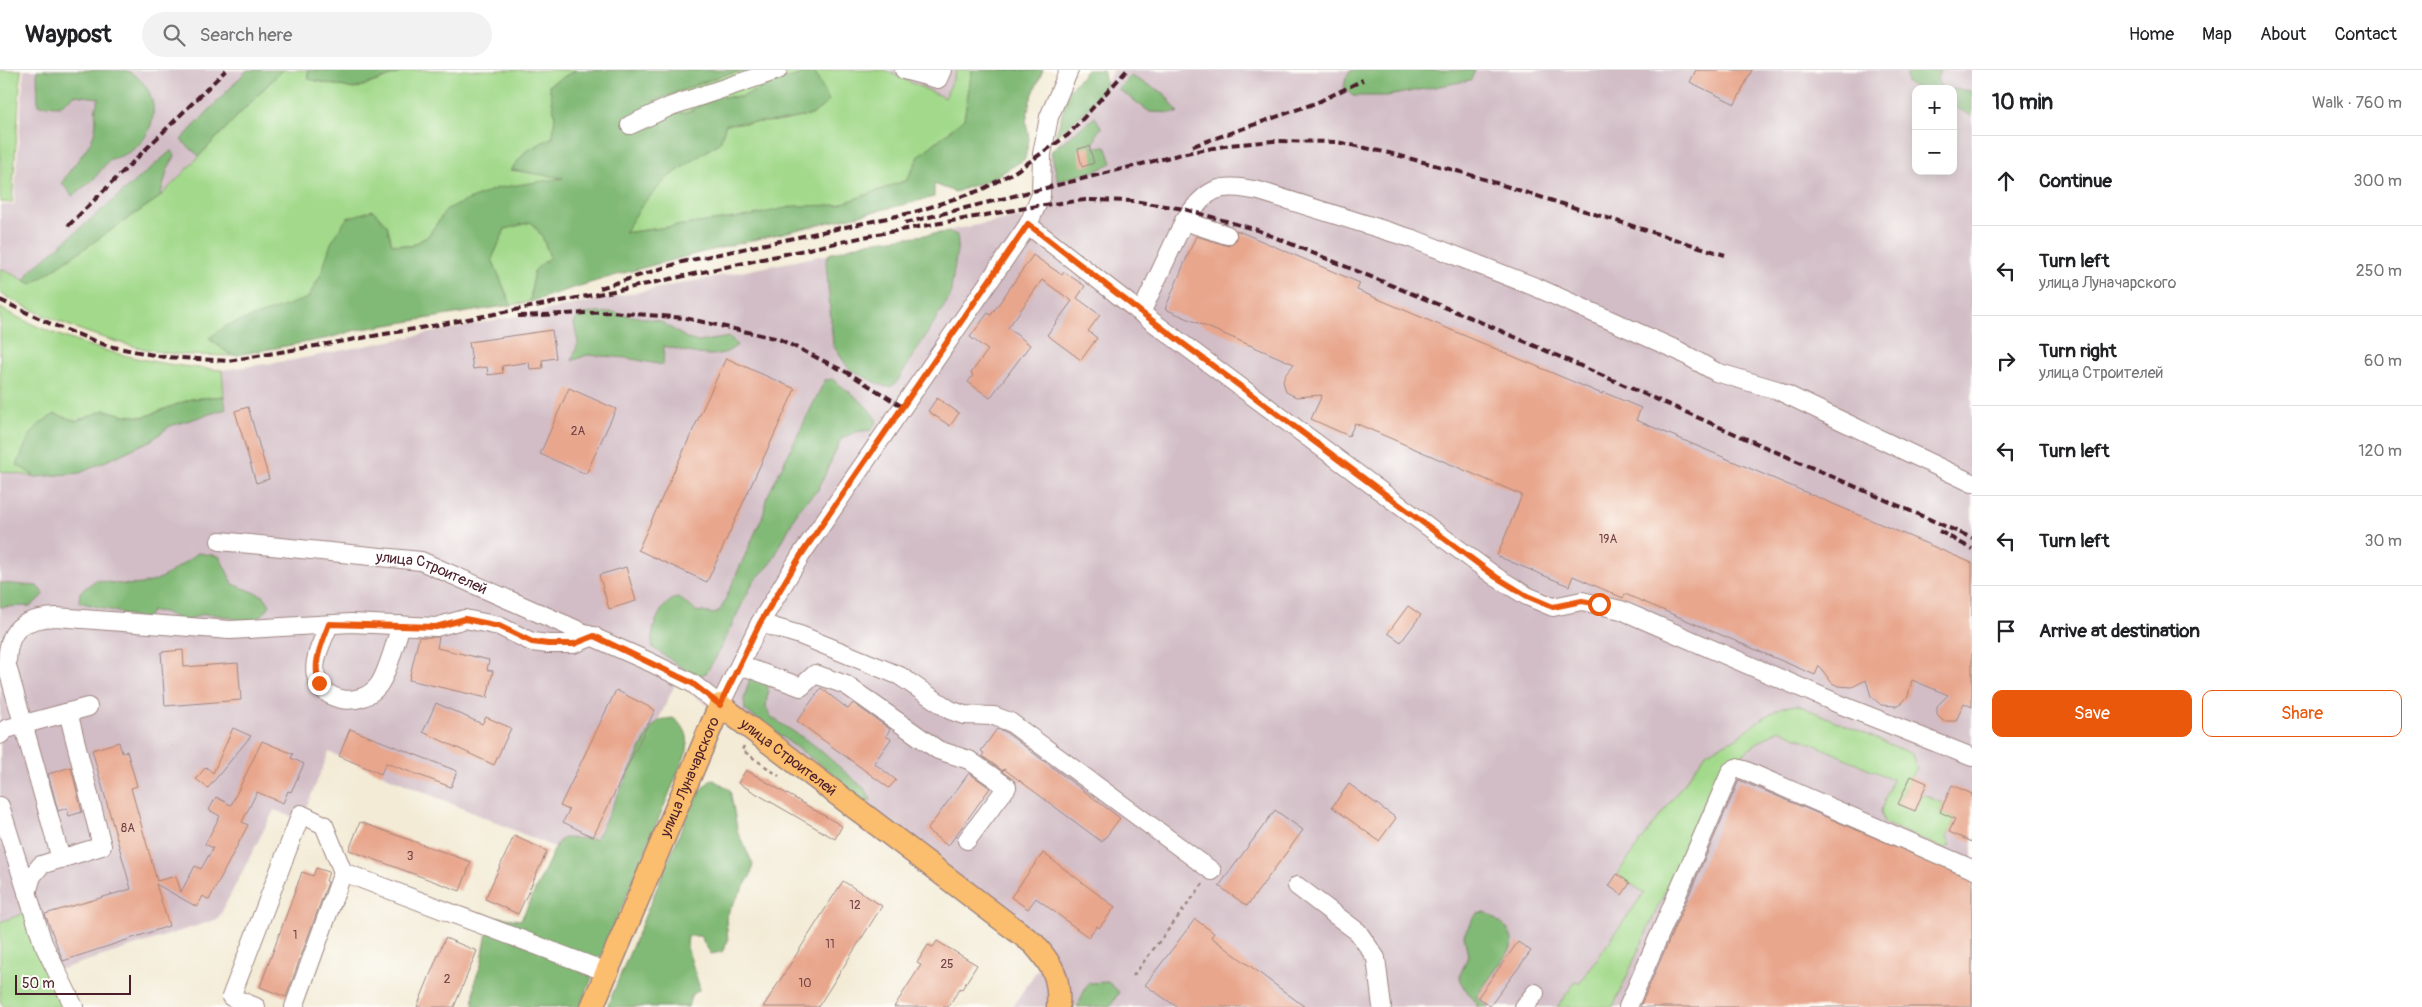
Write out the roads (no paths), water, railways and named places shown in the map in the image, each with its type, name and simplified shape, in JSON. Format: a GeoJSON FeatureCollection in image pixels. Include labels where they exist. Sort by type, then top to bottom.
{"type":"FeatureCollection","features":[{"type":"Feature","properties":{"kind":"main road","name":"улица Луначарского"},"geometry":{"type":"LineString","coordinates":[[592,1007],[720,705]]}},
{"type":"Feature","properties":{"kind":"main road","name":"улица Строителей"},"geometry":{"type":"LineString","coordinates":[[720,705],[1034,944],[1054,970],[1059,991],[1058,1007]]}},
{"type":"Feature","properties":{"kind":"street"},"geometry":{"type":"LineString","coordinates":[[630,125],[671,106],[778,70]]}},
{"type":"Feature","properties":{"kind":"street"},"geometry":{"type":"LineString","coordinates":[[904,70],[938,79],[942,70]]}},
{"type":"Feature","properties":{"kind":"street","name":"улица Луначарского"},"geometry":{"type":"LineString","coordinates":[[720,705],[760,623],[801,555],[1028,224],[1037,206],[1043,177],[1042,154],[1050,117],[1069,70]]}},
{"type":"Feature","properties":{"kind":"street"},"geometry":{"type":"LineString","coordinates":[[1142,313],[1184,221],[1197,203],[1209,192],[1224,187],[1240,187],[1259,191],[1413,239],[1538,288],[1680,351],[1716,372],[1777,390],[1972,484]]}},
{"type":"Feature","properties":{"kind":"street"},"geometry":{"type":"LineString","coordinates":[[1184,221],[1227,235]]}},
{"type":"Feature","properties":{"kind":"street"},"geometry":{"type":"LineString","coordinates":[[1028,224],[1142,313],[1496,577],[1527,596],[1553,607],[1582,601],[1621,610],[1839,704],[1972,756]]}},
{"type":"Feature","properties":{"kind":"street","name":"улица Строителей"},"geometry":{"type":"LineString","coordinates":[[220,541],[421,561],[594,636],[692,683],[720,705]]}},
{"type":"Feature","properties":{"kind":"street"},"geometry":{"type":"LineString","coordinates":[[62,859],[7,666],[7,650],[15,631],[22,624],[29,621],[56,617],[230,630],[329,624],[436,627],[465,619],[499,626],[532,642],[574,644],[594,636]]}},
{"type":"Feature","properties":{"kind":"street"},"geometry":{"type":"LineString","coordinates":[[760,623],[800,635],[900,676],[964,715],[994,716],[1010,722],[1212,871]]}},
{"type":"Feature","properties":{"kind":"street"},"geometry":{"type":"LineString","coordinates":[[329,624],[318,657],[316,674],[319,683],[330,693],[346,701],[357,701],[369,695],[380,684],[401,625]]}},
{"type":"Feature","properties":{"kind":"street"},"geometry":{"type":"LineString","coordinates":[[740,665],[801,688],[815,674],[846,685],[938,750],[970,760],[1006,787],[967,840]]}},
{"type":"Feature","properties":{"kind":"street"},"geometry":{"type":"LineString","coordinates":[[0,734],[6,729],[88,707]]}},
{"type":"Feature","properties":{"kind":"street"},"geometry":{"type":"LineString","coordinates":[[27,893],[32,876],[41,865],[102,846],[68,712]]}},
{"type":"Feature","properties":{"kind":"street"},"geometry":{"type":"LineString","coordinates":[[1628,1007],[1731,772],[1736,768],[1972,869]]}},
{"type":"Feature","properties":{"kind":"street"},"geometry":{"type":"LineString","coordinates":[[0,806],[43,943],[74,1007]]}},
{"type":"Feature","properties":{"kind":"street"},"geometry":{"type":"LineString","coordinates":[[256,1007],[231,998],[262,921],[301,814],[324,825],[343,872],[294,1007]]}},
{"type":"Feature","properties":{"kind":"street"},"geometry":{"type":"LineString","coordinates":[[343,872],[607,972]]}},
{"type":"Feature","properties":{"kind":"street"},"geometry":{"type":"LineString","coordinates":[[1297,886],[1358,932],[1376,958],[1382,1007]]}},
{"type":"Feature","properties":{"kind":"railway"},"geometry":{"type":"LineString","coordinates":[[68,226],[226,70]]}},
{"type":"Feature","properties":{"kind":"railway"},"geometry":{"type":"LineString","coordinates":[[600,288],[682,262],[915,212],[981,190],[1016,171],[1068,135],[1127,70]]}},
{"type":"Feature","properties":{"kind":"railway"},"geometry":{"type":"LineString","coordinates":[[1193,146],[1316,103],[1363,80]]}},
{"type":"Feature","properties":{"kind":"railway"},"geometry":{"type":"LineString","coordinates":[[905,223],[1186,153],[1230,145],[1273,141],[1337,142],[1389,153],[1461,172],[1725,255]]}},
{"type":"Feature","properties":{"kind":"railway"},"geometry":{"type":"LineString","coordinates":[[442,324],[624,289],[878,234],[1037,206],[1085,200],[1133,201],[1184,209],[1257,230],[1476,320],[1972,538]]}},
{"type":"Feature","properties":{"kind":"railway"},"geometry":{"type":"LineString","coordinates":[[0,300],[51,324],[108,346],[164,357],[228,361],[449,323]]}},
{"type":"Feature","properties":{"kind":"railway"},"geometry":{"type":"LineString","coordinates":[[518,316],[611,312],[685,318],[779,339],[850,374],[903,407]]}},
{"type":"Feature","properties":{"kind":"railway"},"geometry":{"type":"LineString","coordinates":[[1939,531],[1972,549]]}}]}
